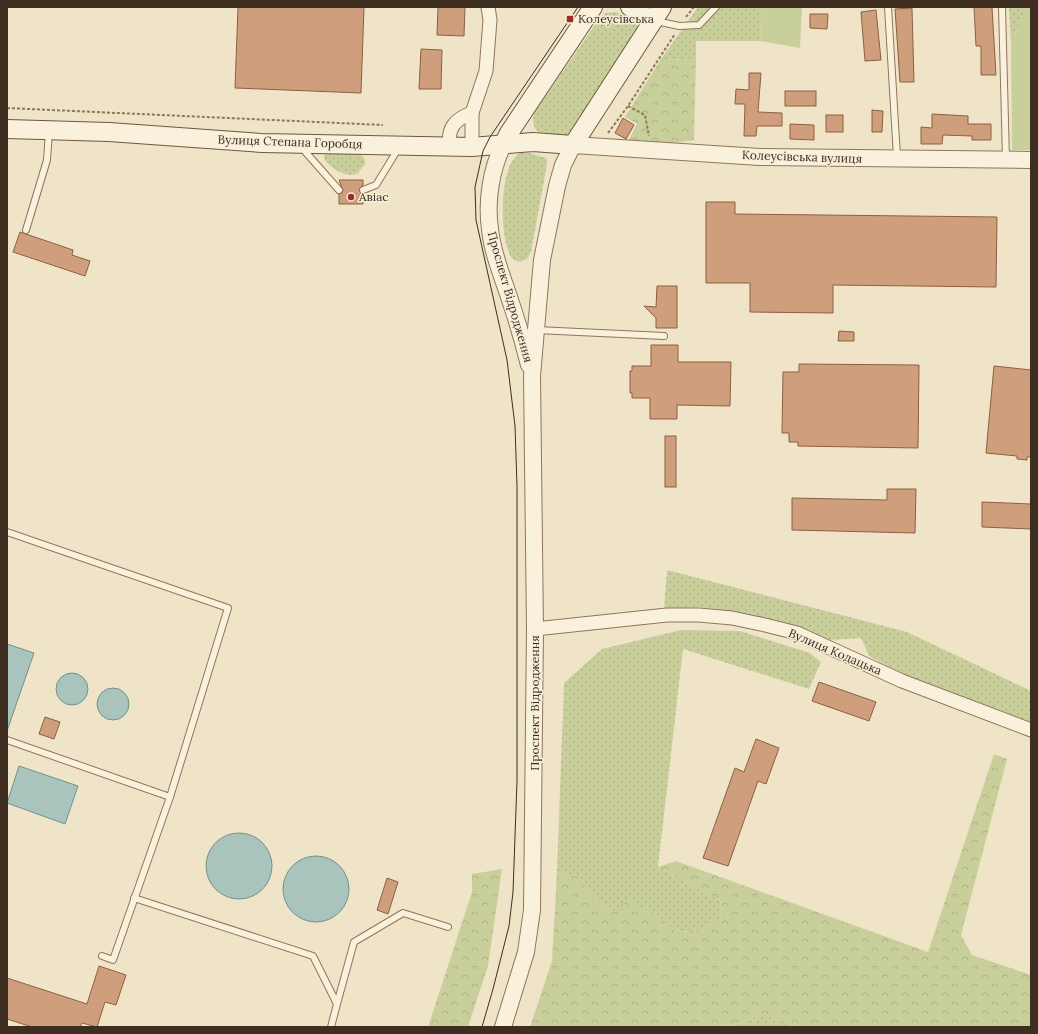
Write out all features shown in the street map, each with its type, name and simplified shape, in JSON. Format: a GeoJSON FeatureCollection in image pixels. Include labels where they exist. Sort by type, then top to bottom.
{"type":"FeatureCollection","features":[{"type":"Feature","properties":{"kind":"main road","name":"Проспект Відродження"},"geometry":{"type":"LineString","coordinates":[[503,145],[509,133],[594,7]]}},
{"type":"Feature","properties":{"kind":"main road"},"geometry":{"type":"LineString","coordinates":[[630,7],[658,14]]}},
{"type":"Feature","properties":{"kind":"main road","name":"Проспект Відродження"},"geometry":{"type":"LineString","coordinates":[[573,145],[658,14]]}},
{"type":"Feature","properties":{"kind":"main road","name":"Вулиця Степана Горобця"},"geometry":{"type":"LineString","coordinates":[[7,129],[298,143],[399,146],[472,147],[533,142],[573,145]]}},
{"type":"Feature","properties":{"kind":"street"},"geometry":{"type":"LineString","coordinates":[[472,147],[472,113],[486,71],[490,20],[488,7]]}},
{"type":"Feature","properties":{"kind":"street"},"geometry":{"type":"LineString","coordinates":[[450,147],[448,139],[450,129],[461,117],[472,113]]}},
{"type":"Feature","properties":{"kind":"street","name":"Проспект Відродження"},"geometry":{"type":"LineString","coordinates":[[503,145],[497,158],[490,190],[490,229],[499,267],[519,326],[532,376]]}},
{"type":"Feature","properties":{"kind":"street","name":"Проспект Відродження"},"geometry":{"type":"LineString","coordinates":[[503,1027],[526,952],[532,910],[535,629],[532,376],[542,260],[555,193],[563,165],[573,145]]}},
{"type":"Feature","properties":{"kind":"street","name":"Колеусівська вулиця"},"geometry":{"type":"LineString","coordinates":[[573,145],[760,157],[1006,161],[1031,160]]}},
{"type":"Feature","properties":{"kind":"street","name":"Вулиця Кодацька"},"geometry":{"type":"LineString","coordinates":[[535,629],[667,615],[699,615],[732,618],[797,633],[902,681],[1031,730]]}},
{"type":"Feature","properties":{"kind":"lane"},"geometry":{"type":"LineString","coordinates":[[658,14],[680,26],[699,25],[716,7]]}},
{"type":"Feature","properties":{"kind":"lane"},"geometry":{"type":"LineString","coordinates":[[888,7],[898,159]]}},
{"type":"Feature","properties":{"kind":"lane"},"geometry":{"type":"LineString","coordinates":[[1002,7],[1006,161]]}},
{"type":"Feature","properties":{"kind":"lane"},"geometry":{"type":"LineString","coordinates":[[26,230],[47,160],[49,130]]}},
{"type":"Feature","properties":{"kind":"lane"},"geometry":{"type":"LineString","coordinates":[[298,143],[339,190]]}},
{"type":"Feature","properties":{"kind":"lane"},"geometry":{"type":"LineString","coordinates":[[363,190],[376,185],[399,146]]}},
{"type":"Feature","properties":{"kind":"lane"},"geometry":{"type":"LineString","coordinates":[[536,330],[664,336]]}},
{"type":"Feature","properties":{"kind":"lane"},"geometry":{"type":"LineString","coordinates":[[7,532],[228,608],[170,797],[113,960],[102,956]]}},
{"type":"Feature","properties":{"kind":"lane"},"geometry":{"type":"LineString","coordinates":[[7,740],[170,797]]}},
{"type":"Feature","properties":{"kind":"lane"},"geometry":{"type":"LineString","coordinates":[[134,898],[313,956],[337,1004]]}},
{"type":"Feature","properties":{"kind":"lane"},"geometry":{"type":"LineString","coordinates":[[331,1027],[354,942],[403,913],[448,926]]}},
{"type":"Feature","properties":{"kind":"path"},"geometry":{"type":"LineString","coordinates":[[598,147],[628,106],[694,7]]}},
{"type":"Feature","properties":{"kind":"path"},"geometry":{"type":"LineString","coordinates":[[628,106],[645,115],[652,150]]}},
{"type":"Feature","properties":{"kind":"path"},"geometry":{"type":"LineString","coordinates":[[7,108],[383,125]]}},
{"type":"Feature","properties":{"kind":"green space"},"geometry":{"type":"Polygon","coordinates":[[[698,7],[762,7],[760,41],[696,41],[696,60],[661,59],[698,7]]]}},
{"type":"Feature","properties":{"kind":"green space"},"geometry":{"type":"Polygon","coordinates":[[[762,7],[820,7],[802,8],[800,48],[760,41],[762,7]]]}},
{"type":"Feature","properties":{"kind":"green space"},"geometry":{"type":"Polygon","coordinates":[[[1009,7],[1026,7],[1011,45],[1009,7]]]}},
{"type":"Feature","properties":{"kind":"green space"},"geometry":{"type":"Polygon","coordinates":[[[1026,7],[1031,7],[1030,150],[1012,150],[1011,45],[1026,7]]]}},
{"type":"Feature","properties":{"kind":"green space"},"geometry":{"type":"Polygon","coordinates":[[[616,12],[636,22],[639,30],[570,135],[565,139],[541,134],[534,126],[534,113],[599,19],[606,13],[616,12]]]}},
{"type":"Feature","properties":{"kind":"green space"},"geometry":{"type":"Polygon","coordinates":[[[661,59],[696,60],[694,140],[654,146],[629,140],[637,124],[625,117],[661,59]]]}},
{"type":"Feature","properties":{"kind":"green space"},"geometry":{"type":"Polygon","coordinates":[[[326,152],[360,153],[365,160],[365,164],[357,174],[343,174],[325,161],[324,156],[326,152]]]}},
{"type":"Feature","properties":{"kind":"green space"},"geometry":{"type":"Polygon","coordinates":[[[519,153],[529,153],[546,158],[547,164],[531,252],[527,259],[520,262],[513,259],[509,253],[506,245],[503,224],[505,182],[512,162],[519,153]]]}},
{"type":"Feature","properties":{"kind":"green space"},"geometry":{"type":"Polygon","coordinates":[[[667,570],[907,632],[1031,691],[1031,722],[908,677],[869,656],[861,638],[830,640],[753,614],[700,607],[664,609],[667,570]]]}},
{"type":"Feature","properties":{"kind":"green space"},"geometry":{"type":"Polygon","coordinates":[[[681,630],[740,631],[810,653],[821,662],[809,689],[683,649],[658,867],[722,902],[720,918],[703,930],[676,932],[660,917],[611,912],[598,902],[579,876],[557,873],[564,683],[602,649],[681,630]]]}},
{"type":"Feature","properties":{"kind":"green space"},"geometry":{"type":"Polygon","coordinates":[[[994,754],[1007,759],[961,935],[972,955],[1031,975],[1031,1027],[799,1027],[763,1014],[736,1025],[708,1027],[530,1027],[552,961],[557,873],[579,876],[598,902],[611,912],[628,900],[660,917],[676,932],[703,930],[720,918],[722,902],[658,867],[676,861],[928,952],[994,754]]]}},
{"type":"Feature","properties":{"kind":"green space"},"geometry":{"type":"Polygon","coordinates":[[[502,869],[488,966],[468,1027],[428,1027],[472,892],[472,874],[502,869]]]}},
{"type":"Feature","properties":{"kind":"green space"},"geometry":{"type":"Polygon","coordinates":[[[763,1014],[799,1027],[708,1027],[736,1025],[763,1014]]]}},
{"type":"Feature","properties":{"kind":"water"},"geometry":{"type":"Polygon","coordinates":[[[7,644],[34,653],[7,731],[7,644]]]}},
{"type":"Feature","properties":{"kind":"water"},"geometry":{"type":"Polygon","coordinates":[[[72,673],[81,676],[85,680],[88,689],[85,698],[81,702],[72,705],[63,702],[59,698],[56,689],[59,680],[63,676],[72,673]]]}},
{"type":"Feature","properties":{"kind":"water"},"geometry":{"type":"Polygon","coordinates":[[[113,688],[122,691],[126,695],[129,704],[126,713],[122,717],[113,720],[104,717],[100,713],[97,704],[100,695],[104,691],[113,688]]]}},
{"type":"Feature","properties":{"kind":"water"},"geometry":{"type":"Polygon","coordinates":[[[19,766],[78,786],[65,824],[7,803],[19,766]]]}},
{"type":"Feature","properties":{"kind":"water"},"geometry":{"type":"Polygon","coordinates":[[[239,833],[252,836],[262,843],[269,853],[272,866],[269,879],[262,889],[252,896],[239,899],[226,896],[216,889],[209,879],[206,866],[209,853],[216,843],[226,836],[239,833]]]}},
{"type":"Feature","properties":{"kind":"water"},"geometry":{"type":"Polygon","coordinates":[[[316,856],[329,859],[339,866],[346,876],[349,889],[346,902],[339,912],[329,919],[316,922],[303,919],[293,912],[286,902],[283,889],[286,876],[293,866],[303,859],[316,856]]]}},
{"type":"Feature","properties":{"kind":"building"},"geometry":{"type":"Polygon","coordinates":[[[238,7],[364,7],[361,93],[235,88],[238,7]]]}},
{"type":"Feature","properties":{"kind":"building"},"geometry":{"type":"Polygon","coordinates":[[[438,7],[465,7],[464,36],[437,35],[438,7]]]}},
{"type":"Feature","properties":{"kind":"building"},"geometry":{"type":"Polygon","coordinates":[[[974,7],[992,7],[996,75],[981,75],[981,46],[976,46],[974,7]]]}},
{"type":"Feature","properties":{"kind":"building"},"geometry":{"type":"Polygon","coordinates":[[[912,8],[914,82],[900,82],[895,9],[912,8]]]}},
{"type":"Feature","properties":{"kind":"building"},"geometry":{"type":"Polygon","coordinates":[[[876,10],[881,60],[865,61],[861,12],[876,10]]]}},
{"type":"Feature","properties":{"kind":"building"},"geometry":{"type":"Polygon","coordinates":[[[810,14],[828,14],[827,29],[810,28],[810,14]]]}},
{"type":"Feature","properties":{"kind":"building"},"geometry":{"type":"Polygon","coordinates":[[[421,49],[442,50],[441,89],[419,89],[421,49]]]}},
{"type":"Feature","properties":{"kind":"building"},"geometry":{"type":"Polygon","coordinates":[[[749,73],[761,73],[758,112],[782,113],[782,126],[757,126],[756,136],[744,136],[745,104],[735,104],[736,89],[749,90],[749,73]]]}},
{"type":"Feature","properties":{"kind":"building"},"geometry":{"type":"Polygon","coordinates":[[[785,91],[816,91],[816,106],[785,106],[785,91]]]}},
{"type":"Feature","properties":{"kind":"building"},"geometry":{"type":"Polygon","coordinates":[[[872,110],[883,111],[882,132],[872,132],[872,110]]]}},
{"type":"Feature","properties":{"kind":"building"},"geometry":{"type":"Polygon","coordinates":[[[932,114],[968,116],[968,124],[991,124],[991,140],[972,140],[972,136],[943,135],[942,144],[921,144],[921,127],[932,128],[932,114]]]}},
{"type":"Feature","properties":{"kind":"building"},"geometry":{"type":"Polygon","coordinates":[[[826,115],[843,115],[843,132],[826,132],[826,115]]]}},
{"type":"Feature","properties":{"kind":"building"},"geometry":{"type":"Polygon","coordinates":[[[623,118],[634,125],[626,139],[615,133],[623,118]]]}},
{"type":"Feature","properties":{"kind":"building"},"geometry":{"type":"Polygon","coordinates":[[[790,124],[814,125],[814,140],[790,139],[790,124]]]}},
{"type":"Feature","properties":{"kind":"building","name":"Авіас"},"geometry":{"type":"Polygon","coordinates":[[[339,180],[363,180],[363,185],[359,190],[363,194],[363,204],[339,204],[339,194],[342,193],[343,190],[339,180]]]}},
{"type":"Feature","properties":{"kind":"building"},"geometry":{"type":"Polygon","coordinates":[[[706,202],[735,202],[735,214],[997,217],[996,287],[833,285],[833,313],[750,312],[750,283],[706,283],[706,202]]]}},
{"type":"Feature","properties":{"kind":"building"},"geometry":{"type":"Polygon","coordinates":[[[20,232],[73,250],[72,255],[90,261],[85,276],[13,252],[20,232]]]}},
{"type":"Feature","properties":{"kind":"building"},"geometry":{"type":"Polygon","coordinates":[[[657,286],[677,286],[677,328],[656,328],[656,318],[644,306],[656,307],[657,286]]]}},
{"type":"Feature","properties":{"kind":"building"},"geometry":{"type":"Polygon","coordinates":[[[839,331],[854,332],[854,341],[838,341],[839,331]]]}},
{"type":"Feature","properties":{"kind":"building"},"geometry":{"type":"Polygon","coordinates":[[[651,345],[678,345],[678,362],[731,362],[730,406],[677,405],[677,419],[650,419],[650,398],[632,398],[632,393],[630,393],[630,371],[632,371],[632,366],[651,366],[651,345]]]}},
{"type":"Feature","properties":{"kind":"building"},"geometry":{"type":"Polygon","coordinates":[[[799,364],[919,365],[918,448],[798,446],[798,442],[789,442],[789,433],[782,433],[783,372],[799,372],[799,364]]]}},
{"type":"Feature","properties":{"kind":"building"},"geometry":{"type":"Polygon","coordinates":[[[994,366],[1031,370],[1031,457],[1027,457],[1027,460],[1017,459],[1017,456],[986,453],[994,366]]]}},
{"type":"Feature","properties":{"kind":"building"},"geometry":{"type":"Polygon","coordinates":[[[665,436],[676,436],[676,487],[665,487],[665,436]]]}},
{"type":"Feature","properties":{"kind":"building"},"geometry":{"type":"Polygon","coordinates":[[[887,489],[916,489],[915,533],[792,530],[792,498],[887,500],[887,489]]]}},
{"type":"Feature","properties":{"kind":"building"},"geometry":{"type":"Polygon","coordinates":[[[982,502],[1031,504],[1031,529],[982,527],[982,502]]]}},
{"type":"Feature","properties":{"kind":"building"},"geometry":{"type":"Polygon","coordinates":[[[819,682],[876,702],[869,721],[812,701],[819,682]]]}},
{"type":"Feature","properties":{"kind":"building"},"geometry":{"type":"Polygon","coordinates":[[[45,717],[60,722],[54,739],[39,734],[45,717]]]}},
{"type":"Feature","properties":{"kind":"building"},"geometry":{"type":"Polygon","coordinates":[[[756,739],[779,748],[766,784],[758,781],[728,866],[703,858],[735,768],[744,772],[756,739]]]}},
{"type":"Feature","properties":{"kind":"building"},"geometry":{"type":"Polygon","coordinates":[[[387,878],[398,882],[388,914],[377,910],[387,878]]]}},
{"type":"Feature","properties":{"kind":"building"},"geometry":{"type":"Polygon","coordinates":[[[99,966],[126,975],[116,1005],[105,1002],[97,1027],[82,1023],[80,1027],[32,1027],[7,1019],[7,978],[87,1004],[99,966]]]}},
{"type":"Feature","properties":{"kind":"tram line"},"geometry":{"type":"LineString","coordinates":[[482,1027],[509,926],[513,892],[517,781],[517,486],[515,426],[507,360],[476,220],[475,187],[483,151],[490,137],[578,7]]}},
{"type":"Feature","properties":{"kind":"place","name":"Колеусівська"},"geometry":{"type":"Point","coordinates":[570,19]}},
{"type":"Feature","properties":{"kind":"place","name":"Авіас"},"geometry":{"type":"Point","coordinates":[351,197]}}]}
